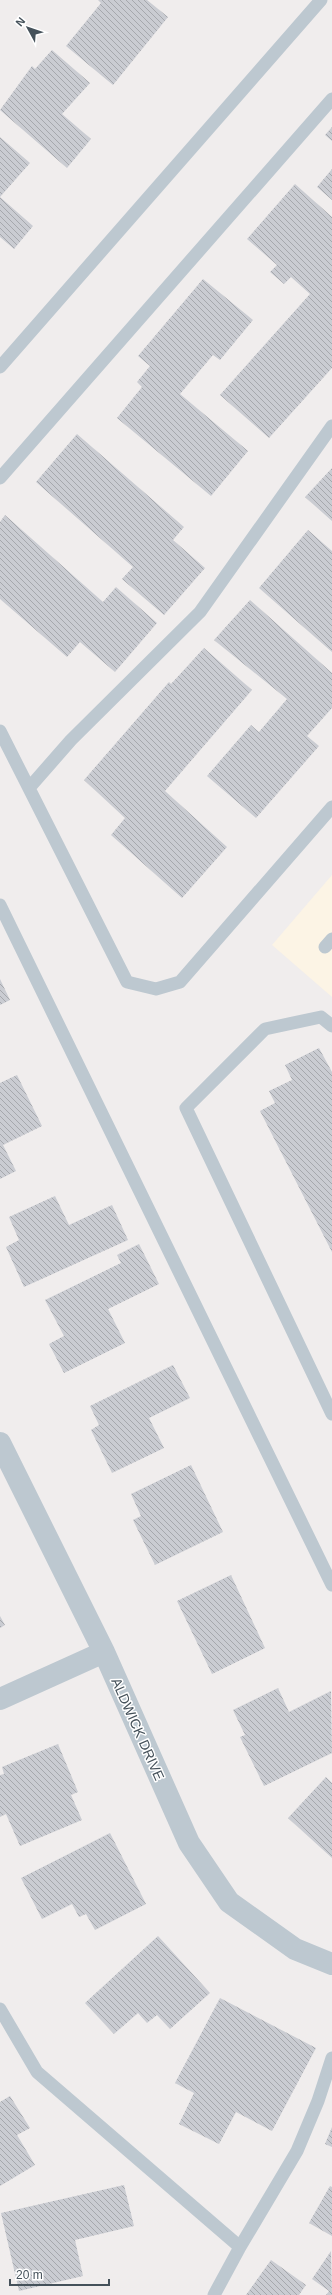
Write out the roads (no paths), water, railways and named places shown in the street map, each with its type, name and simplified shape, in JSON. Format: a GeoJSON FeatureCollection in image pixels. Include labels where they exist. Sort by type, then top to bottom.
{"type":"FeatureCollection","features":[{"type":"Feature","properties":{"kind":"street","name":"ALDWICK DRIVE"},"geometry":{"type":"LineString","coordinates":[[0,1443],[104,1652],[189,1842],[229,1902],[294,1949],[332,1964]]}},
{"type":"Feature","properties":{"kind":"street"},"geometry":{"type":"LineString","coordinates":[[0,1699],[104,1652]]}},
{"type":"Feature","properties":{"kind":"lane"},"geometry":{"type":"LineString","coordinates":[[0,367],[321,0]]}},
{"type":"Feature","properties":{"kind":"lane"},"geometry":{"type":"LineString","coordinates":[[0,478],[332,98]]}},
{"type":"Feature","properties":{"kind":"lane"},"geometry":{"type":"LineString","coordinates":[[29,788],[71,740],[200,612],[225,580],[332,426]]}},
{"type":"Feature","properties":{"kind":"lane"},"geometry":{"type":"LineString","coordinates":[[0,731],[127,982],[156,989],[180,982],[332,807]]}},
{"type":"Feature","properties":{"kind":"lane"},"geometry":{"type":"LineString","coordinates":[[0,905],[332,1585]]}},
{"type":"Feature","properties":{"kind":"lane"},"geometry":{"type":"LineString","coordinates":[[332,1026],[321,1017],[265,1029],[186,1108],[332,1414]]}},
{"type":"Feature","properties":{"kind":"lane"},"geometry":{"type":"LineString","coordinates":[[0,2009],[37,2072],[240,2248]]}},
{"type":"Feature","properties":{"kind":"lane"},"geometry":{"type":"LineString","coordinates":[[214,2295],[297,2151],[318,2101],[332,2058]]}}]}
